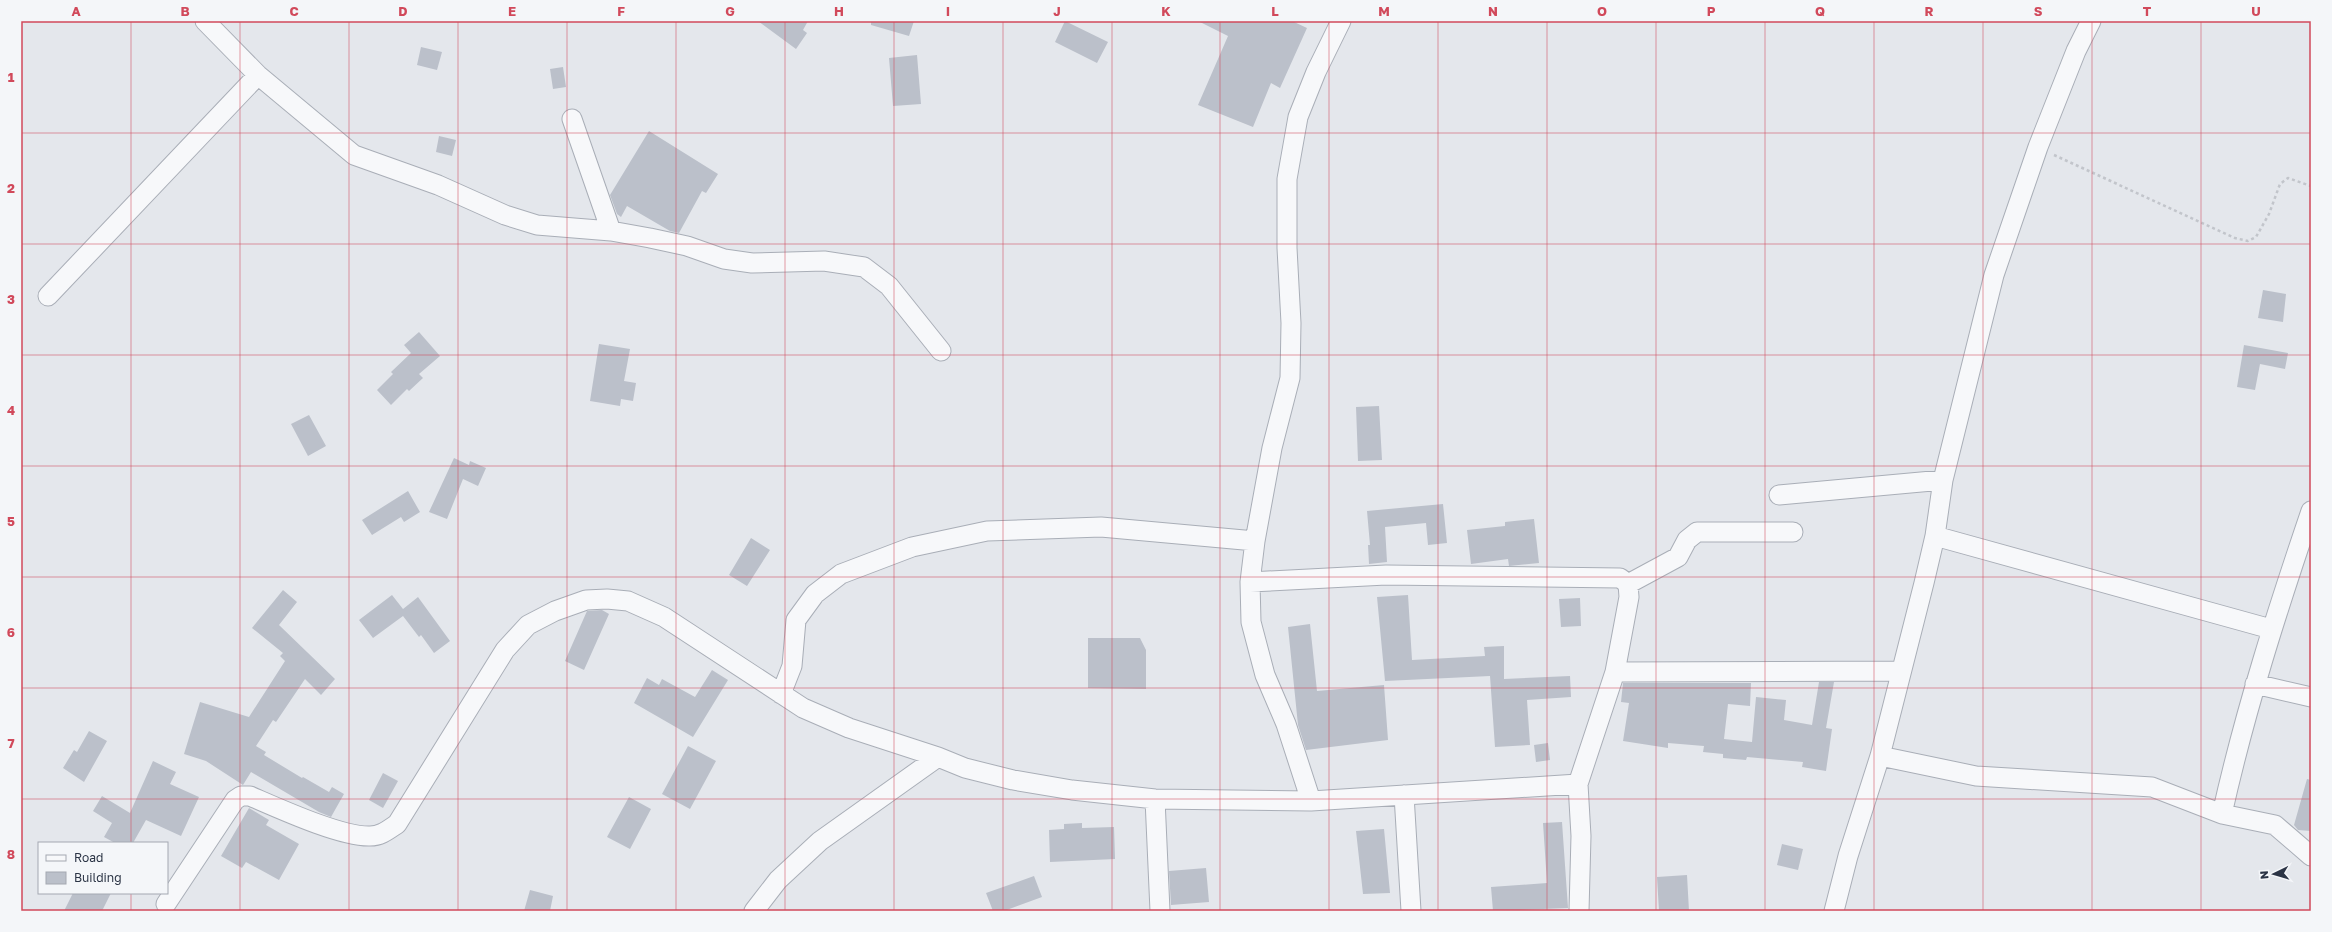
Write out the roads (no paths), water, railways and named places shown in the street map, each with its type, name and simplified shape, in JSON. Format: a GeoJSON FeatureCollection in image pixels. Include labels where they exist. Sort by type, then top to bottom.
{"type":"FeatureCollection","features":[{"type":"Feature","properties":{"kind":"street"},"geometry":{"type":"LineString","coordinates":[[205,21],[232,51],[258,76],[354,155],[438,185],[505,215],[537,225],[611,231],[658,239],[687,246],[724,259],[752,263],[824,260],[864,267],[889,286],[941,351]]}},
{"type":"Feature","properties":{"kind":"street"},"geometry":{"type":"LineString","coordinates":[[1311,801],[1286,724],[1265,675],[1251,622],[1250,582],[1255,541],[1272,448],[1290,378],[1291,323],[1287,248],[1287,179],[1298,117],[1316,72],[1341,21]]}},
{"type":"Feature","properties":{"kind":"street"},"geometry":{"type":"LineString","coordinates":[[1834,911],[1848,856],[1880,756],[1900,671],[1935,536],[1943,480],[1994,275],[2038,147],[2076,51],[2091,21]]}},
{"type":"Feature","properties":{"kind":"street"},"geometry":{"type":"LineString","coordinates":[[48,296],[258,76]]}},
{"type":"Feature","properties":{"kind":"street"},"geometry":{"type":"LineString","coordinates":[[572,119],[611,231]]}},
{"type":"Feature","properties":{"kind":"street"},"geometry":{"type":"LineString","coordinates":[[1779,495],[1943,480]]}},
{"type":"Feature","properties":{"kind":"street"},"geometry":{"type":"LineString","coordinates":[[2222,814],[2255,684],[2271,629],[2311,512]]}},
{"type":"Feature","properties":{"kind":"street"},"geometry":{"type":"LineString","coordinates":[[781,694],[792,666],[796,620],[815,594],[841,574],[912,547],[987,531],[1101,527],[1255,541]]}},
{"type":"Feature","properties":{"kind":"street"},"geometry":{"type":"LineString","coordinates":[[1628,584],[1678,558],[1687,540],[1697,532],[1793,532]]}},
{"type":"Feature","properties":{"kind":"street"},"geometry":{"type":"LineString","coordinates":[[1935,536],[2271,629]]}},
{"type":"Feature","properties":{"kind":"street"},"geometry":{"type":"LineString","coordinates":[[1250,582],[1386,575],[1620,578],[1628,584],[1630,596],[1616,672],[1578,784],[1581,836],[1578,911]]}},
{"type":"Feature","properties":{"kind":"street"},"geometry":{"type":"LineString","coordinates":[[166,904],[235,800],[241,796],[250,796],[318,823],[359,836],[384,834],[397,824],[417,794],[505,650],[528,625],[555,611],[586,600],[628,600],[664,617],[803,708],[849,728],[938,757],[965,768],[1013,780],[1072,790],[1155,799],[1311,801],[1578,784]]}},
{"type":"Feature","properties":{"kind":"street"},"geometry":{"type":"LineString","coordinates":[[1616,672],[1900,671]]}},
{"type":"Feature","properties":{"kind":"street"},"geometry":{"type":"LineString","coordinates":[[2255,684],[2311,697]]}},
{"type":"Feature","properties":{"kind":"street"},"geometry":{"type":"LineString","coordinates":[[1880,756],[1976,776],[2152,787],[2222,814],[2275,825],[2311,856]]}},
{"type":"Feature","properties":{"kind":"street"},"geometry":{"type":"LineString","coordinates":[[754,911],[778,880],[820,841],[938,757]]}},
{"type":"Feature","properties":{"kind":"street"},"geometry":{"type":"LineString","coordinates":[[1404,795],[1411,911]]}},
{"type":"Feature","properties":{"kind":"street"},"geometry":{"type":"LineString","coordinates":[[1155,799],[1160,911]]}}]}
